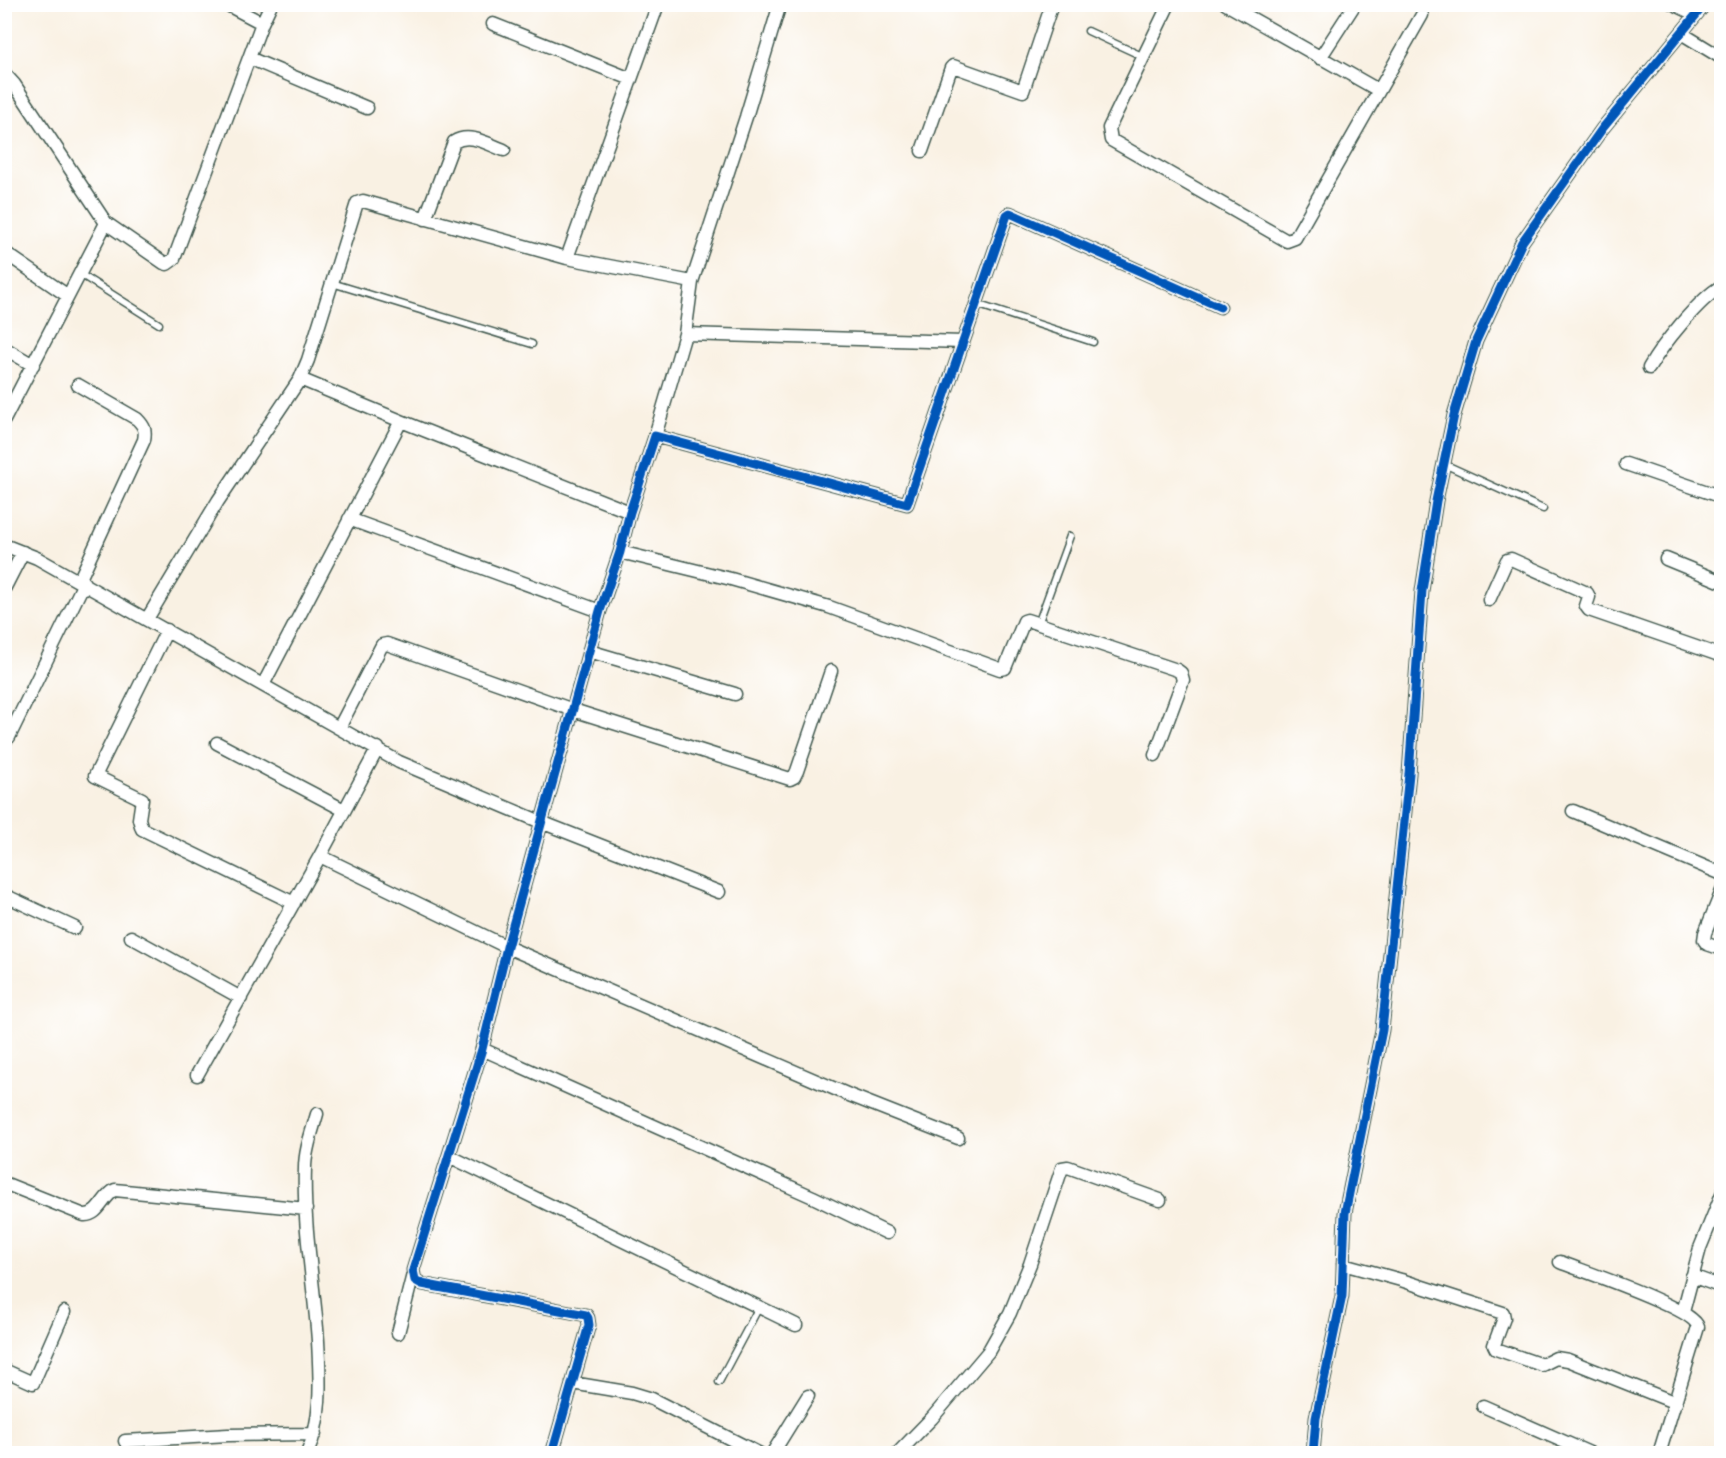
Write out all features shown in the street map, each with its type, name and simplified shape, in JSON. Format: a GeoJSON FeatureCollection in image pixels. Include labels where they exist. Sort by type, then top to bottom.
{"type":"FeatureCollection","features":[{"type":"Feature","properties":{"kind":"street"},"geometry":{"type":"LineString","coordinates":[[226,4],[262,23]]}},
{"type":"Feature","properties":{"kind":"street"},"geometry":{"type":"LineString","coordinates":[[4,73],[14,84],[106,223],[167,264],[172,262],[271,4]]}},
{"type":"Feature","properties":{"kind":"street"},"geometry":{"type":"LineString","coordinates":[[567,258],[658,4]]}},
{"type":"Feature","properties":{"kind":"street"},"geometry":{"type":"LineString","coordinates":[[398,1333],[413,1274],[482,1049],[507,947],[600,611],[620,552],[685,333],[692,282],[780,4]]}},
{"type":"Feature","properties":{"kind":"street"},"geometry":{"type":"LineString","coordinates":[[922,150],[953,66],[1023,91],[1053,4]]}},
{"type":"Feature","properties":{"kind":"street"},"geometry":{"type":"LineString","coordinates":[[1169,4],[1109,128],[1109,136],[1111,140],[1287,241],[1295,238],[1422,15]]}},
{"type":"Feature","properties":{"kind":"street"},"geometry":{"type":"LineString","coordinates":[[1226,4],[1378,90]]}},
{"type":"Feature","properties":{"kind":"street"},"geometry":{"type":"LineString","coordinates":[[1320,58],[1355,4]]}},
{"type":"Feature","properties":{"kind":"street"},"geometry":{"type":"LineString","coordinates":[[1313,1454],[1316,1418],[1342,1296],[1345,1213],[1382,1030],[1409,774],[1422,591],[1454,414],[1476,341],[1522,242],[1602,129],[1705,4]]}},
{"type":"Feature","properties":{"kind":"street"},"geometry":{"type":"LineString","coordinates":[[493,24],[631,79]]}},
{"type":"Feature","properties":{"kind":"street"},"geometry":{"type":"LineString","coordinates":[[1681,33],[1722,58]]}},
{"type":"Feature","properties":{"kind":"street"},"geometry":{"type":"LineString","coordinates":[[249,58],[367,108]]}},
{"type":"Feature","properties":{"kind":"street"},"geometry":{"type":"LineString","coordinates":[[425,219],[454,142],[468,137],[504,150]]}},
{"type":"Feature","properties":{"kind":"street"},"geometry":{"type":"LineString","coordinates":[[147,619],[218,501],[300,379],[308,360],[355,205],[358,202],[363,201],[567,258],[692,282]]}},
{"type":"Feature","properties":{"kind":"street"},"geometry":{"type":"LineString","coordinates":[[655,436],[907,504],[1007,215],[1010,213],[1220,307]]}},
{"type":"Feature","properties":{"kind":"street"},"geometry":{"type":"LineString","coordinates":[[4,420],[106,223]]}},
{"type":"Feature","properties":{"kind":"street"},"geometry":{"type":"LineString","coordinates":[[4,252],[68,296]]}},
{"type":"Feature","properties":{"kind":"street"},"geometry":{"type":"LineString","coordinates":[[1649,368],[1671,335],[1712,292],[1722,286]]}},
{"type":"Feature","properties":{"kind":"street"},"geometry":{"type":"LineString","coordinates":[[685,333],[963,342]]}},
{"type":"Feature","properties":{"kind":"street"},"geometry":{"type":"LineString","coordinates":[[4,348],[33,364]]}},
{"type":"Feature","properties":{"kind":"street"},"geometry":{"type":"LineString","coordinates":[[300,379],[630,512]]}},
{"type":"Feature","properties":{"kind":"street"},"geometry":{"type":"LineString","coordinates":[[9,736],[82,582],[146,432],[137,419],[78,385]]}},
{"type":"Feature","properties":{"kind":"street"},"geometry":{"type":"LineString","coordinates":[[263,685],[401,421]]}},
{"type":"Feature","properties":{"kind":"street"},"geometry":{"type":"LineString","coordinates":[[1626,464],[1722,497]]}},
{"type":"Feature","properties":{"kind":"street"},"geometry":{"type":"LineString","coordinates":[[349,519],[600,611]]}},
{"type":"Feature","properties":{"kind":"street"},"geometry":{"type":"LineString","coordinates":[[4,545],[37,558],[82,582],[378,748],[399,762],[541,822],[719,892]]}},
{"type":"Feature","properties":{"kind":"street"},"geometry":{"type":"LineString","coordinates":[[4,589],[22,552]]}},
{"type":"Feature","properties":{"kind":"street"},"geometry":{"type":"LineString","coordinates":[[620,552],[730,579],[829,607],[1000,669],[1005,668],[1024,621],[1181,673],[1183,680],[1155,755]]}},
{"type":"Feature","properties":{"kind":"street"},"geometry":{"type":"LineString","coordinates":[[1489,600],[1507,560],[1511,559],[1587,593],[1589,597],[1586,606],[1589,610],[1722,656]]}},
{"type":"Feature","properties":{"kind":"street"},"geometry":{"type":"LineString","coordinates":[[1666,559],[1722,582]]}},
{"type":"Feature","properties":{"kind":"street"},"geometry":{"type":"LineString","coordinates":[[167,630],[95,776],[141,799],[139,819],[142,829],[294,903]]}},
{"type":"Feature","properties":{"kind":"street"},"geometry":{"type":"LineString","coordinates":[[339,728],[385,644],[573,710],[790,779],[794,777],[831,671]]}},
{"type":"Feature","properties":{"kind":"street"},"geometry":{"type":"LineString","coordinates":[[589,651],[735,694]]}},
{"type":"Feature","properties":{"kind":"street"},"geometry":{"type":"LineString","coordinates":[[217,742],[344,810]]}},
{"type":"Feature","properties":{"kind":"street"},"geometry":{"type":"LineString","coordinates":[[197,1075],[378,748]]}},
{"type":"Feature","properties":{"kind":"street"},"geometry":{"type":"LineString","coordinates":[[1573,811],[1722,874]]}},
{"type":"Feature","properties":{"kind":"street"},"geometry":{"type":"LineString","coordinates":[[320,855],[507,947],[838,1090],[958,1138]]}},
{"type":"Feature","properties":{"kind":"street"},"geometry":{"type":"LineString","coordinates":[[1722,891],[1704,940],[1707,944],[1722,949]]}},
{"type":"Feature","properties":{"kind":"street"},"geometry":{"type":"LineString","coordinates":[[4,895],[75,928]]}},
{"type":"Feature","properties":{"kind":"street"},"geometry":{"type":"LineString","coordinates":[[131,937],[240,998]]}},
{"type":"Feature","properties":{"kind":"street"},"geometry":{"type":"LineString","coordinates":[[482,1049],[813,1197],[887,1233]]}},
{"type":"Feature","properties":{"kind":"street"},"geometry":{"type":"LineString","coordinates":[[307,1454],[315,1434],[321,1391],[306,1209],[306,1159],[317,1114]]}},
{"type":"Feature","properties":{"kind":"street"},"geometry":{"type":"LineString","coordinates":[[449,1156],[796,1325]]}},
{"type":"Feature","properties":{"kind":"street"},"geometry":{"type":"LineString","coordinates":[[897,1454],[932,1418],[988,1352],[1014,1304],[1062,1168],[1068,1167],[1160,1200]]}},
{"type":"Feature","properties":{"kind":"street"},"geometry":{"type":"LineString","coordinates":[[4,1183],[84,1215],[95,1212],[110,1192],[115,1190],[306,1209]]}},
{"type":"Feature","properties":{"kind":"street"},"geometry":{"type":"LineString","coordinates":[[1683,1312],[1700,1248],[1722,1194]]}},
{"type":"Feature","properties":{"kind":"street"},"geometry":{"type":"LineString","coordinates":[[1560,1262],[1683,1312],[1697,1322],[1698,1327],[1659,1454]]}},
{"type":"Feature","properties":{"kind":"street"},"geometry":{"type":"LineString","coordinates":[[1343,1264],[1503,1313],[1504,1318],[1494,1345],[1496,1349],[1542,1365],[1556,1358],[1568,1360],[1676,1403]]}},
{"type":"Feature","properties":{"kind":"street"},"geometry":{"type":"LineString","coordinates":[[413,1274],[415,1280],[422,1284],[586,1315],[589,1325],[552,1454]]}},
{"type":"Feature","properties":{"kind":"street"},"geometry":{"type":"LineString","coordinates":[[1692,1276],[1722,1287]]}},
{"type":"Feature","properties":{"kind":"street"},"geometry":{"type":"LineString","coordinates":[[4,1370],[33,1383],[64,1312]]}},
{"type":"Feature","properties":{"kind":"street"},"geometry":{"type":"LineString","coordinates":[[572,1383],[632,1393],[652,1399],[760,1454]]}},
{"type":"Feature","properties":{"kind":"street"},"geometry":{"type":"LineString","coordinates":[[772,1454],[808,1396]]}},
{"type":"Feature","properties":{"kind":"street"},"geometry":{"type":"LineString","coordinates":[[1483,1406],[1592,1454]]}},
{"type":"Feature","properties":{"kind":"street"},"geometry":{"type":"LineString","coordinates":[[125,1441],[315,1434]]}},
{"type":"Feature","properties":{"kind":"lane"},"geometry":{"type":"LineString","coordinates":[[1667,4],[1694,17]]}},
{"type":"Feature","properties":{"kind":"lane"},"geometry":{"type":"LineString","coordinates":[[1088,31],[1144,57]]}},
{"type":"Feature","properties":{"kind":"lane"},"geometry":{"type":"LineString","coordinates":[[80,274],[159,324]]}},
{"type":"Feature","properties":{"kind":"lane"},"geometry":{"type":"LineString","coordinates":[[331,283],[532,344]]}},
{"type":"Feature","properties":{"kind":"lane"},"geometry":{"type":"LineString","coordinates":[[976,304],[1093,342]]}},
{"type":"Feature","properties":{"kind":"lane"},"geometry":{"type":"LineString","coordinates":[[1444,464],[1543,509]]}},
{"type":"Feature","properties":{"kind":"lane"},"geometry":{"type":"LineString","coordinates":[[1038,624],[1070,536]]}},
{"type":"Feature","properties":{"kind":"lane"},"geometry":{"type":"LineString","coordinates":[[719,1382],[759,1307]]}},
{"type":"Feature","properties":{"kind":"cycle path"},"geometry":{"type":"LineString","coordinates":[[1313,1454],[1316,1418],[1342,1296],[1345,1213],[1382,1030],[1409,774],[1422,591],[1436,501],[1454,415],[1476,341],[1522,242],[1602,129],[1705,4]]}},
{"type":"Feature","properties":{"kind":"cycle path"},"geometry":{"type":"LineString","coordinates":[[552,1454],[589,1325],[586,1315],[422,1284],[415,1280],[413,1270],[482,1049],[507,947],[600,611],[655,436],[907,504],[1007,215],[1010,213],[1220,307]]}}]}
